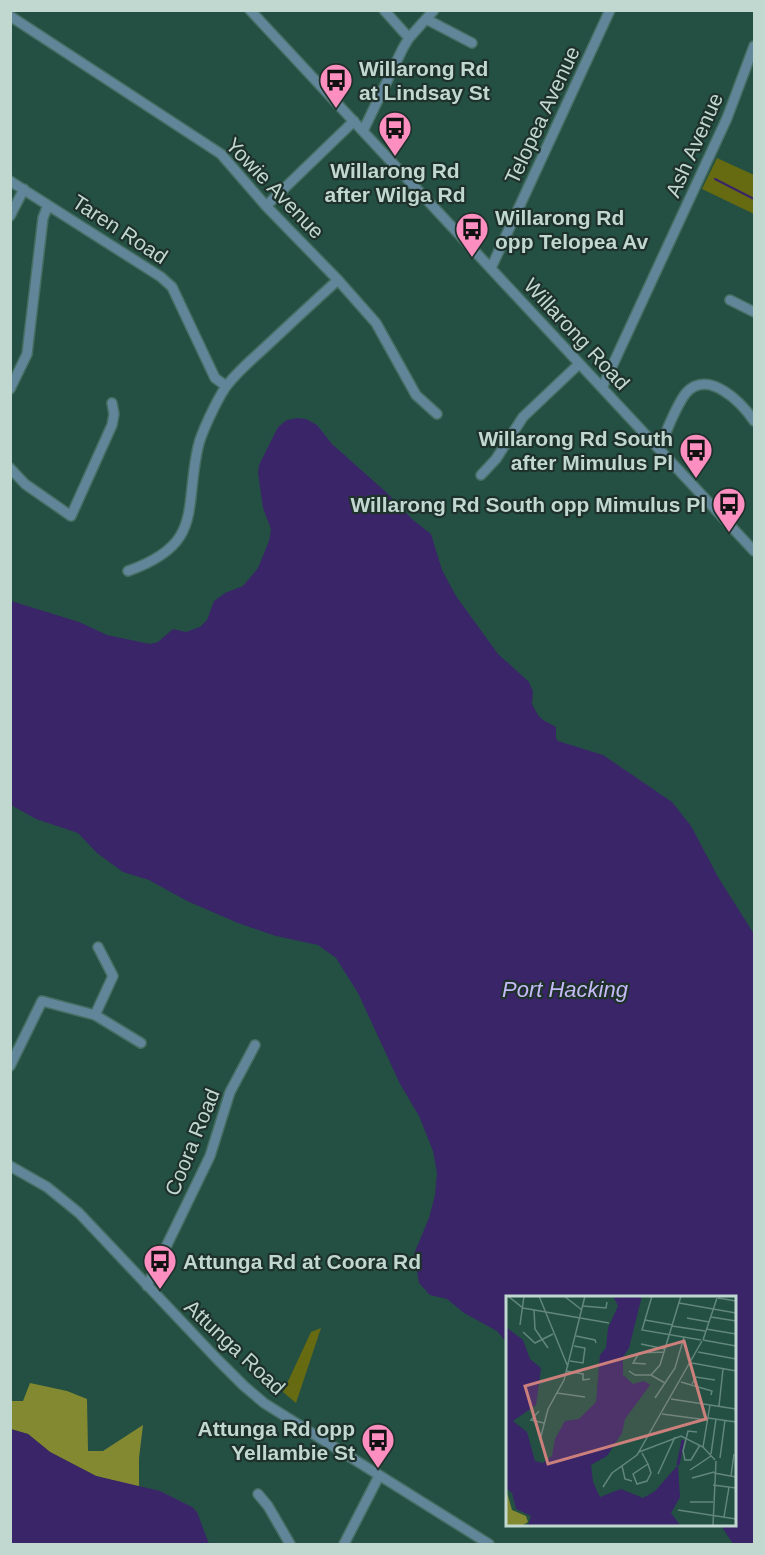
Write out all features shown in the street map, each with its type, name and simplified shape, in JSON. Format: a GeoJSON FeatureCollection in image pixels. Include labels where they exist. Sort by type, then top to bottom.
{"type":"FeatureCollection","features":[{"type":"Feature","properties":{"kind":"street","name":"Willarong Road"},"geometry":{"type":"LineString","coordinates":[[250,10],[754,551]]}},
{"type":"Feature","properties":{"kind":"street"},"geometry":{"type":"LineString","coordinates":[[384,10],[409,38]]}},
{"type":"Feature","properties":{"kind":"street"},"geometry":{"type":"LineString","coordinates":[[363,131],[409,38],[434,10]]}},
{"type":"Feature","properties":{"kind":"street","name":"Telopea Avenue"},"geometry":{"type":"LineString","coordinates":[[491,268],[610,10]]}},
{"type":"Feature","properties":{"kind":"street","name":"Yowie Avenue"},"geometry":{"type":"LineString","coordinates":[[10,16],[214,149],[228,161],[266,206],[338,280],[380,329],[416,395],[437,414]]}},
{"type":"Feature","properties":{"kind":"street"},"geometry":{"type":"LineString","coordinates":[[426,19],[472,43]]}},
{"type":"Feature","properties":{"kind":"street","name":"Ash Avenue"},"geometry":{"type":"LineString","coordinates":[[602,388],[727,118],[754,46]]}},
{"type":"Feature","properties":{"kind":"street"},"geometry":{"type":"LineString","coordinates":[[266,206],[354,121]]}},
{"type":"Feature","properties":{"kind":"street","name":"Taren Road"},"geometry":{"type":"LineString","coordinates":[[10,181],[161,277],[172,287],[215,378],[225,386]]}},
{"type":"Feature","properties":{"kind":"street"},"geometry":{"type":"LineString","coordinates":[[10,216],[24,189]]}},
{"type":"Feature","properties":{"kind":"street"},"geometry":{"type":"LineString","coordinates":[[10,389],[27,354],[43,218],[48,205]]}},
{"type":"Feature","properties":{"kind":"street"},"geometry":{"type":"LineString","coordinates":[[128,571],[160,556],[177,540],[184,528],[189,516],[198,447],[225,386],[338,280]]}},
{"type":"Feature","properties":{"kind":"street"},"geometry":{"type":"LineString","coordinates":[[730,300],[754,312]]}},
{"type":"Feature","properties":{"kind":"street"},"geometry":{"type":"LineString","coordinates":[[481,475],[496,459],[523,417],[579,364]]}},
{"type":"Feature","properties":{"kind":"street"},"geometry":{"type":"LineString","coordinates":[[659,449],[685,395],[696,386],[707,385],[728,393],[747,409],[754,422]]}},
{"type":"Feature","properties":{"kind":"street"},"geometry":{"type":"LineString","coordinates":[[10,468],[25,484],[71,516],[112,425],[114,414],[112,403]]}},
{"type":"Feature","properties":{"kind":"street"},"geometry":{"type":"LineString","coordinates":[[95,1015],[113,976],[98,947]]}},
{"type":"Feature","properties":{"kind":"street"},"geometry":{"type":"LineString","coordinates":[[10,1066],[42,1001],[95,1015],[141,1043]]}},
{"type":"Feature","properties":{"kind":"street","name":"Coora Road"},"geometry":{"type":"LineString","coordinates":[[147,1286],[210,1156],[225,1106],[255,1045]]}},
{"type":"Feature","properties":{"kind":"street"},"geometry":{"type":"LineString","coordinates":[[10,1179],[13,1167]]}},
{"type":"Feature","properties":{"kind":"street","name":"Attunga Road"},"geometry":{"type":"LineString","coordinates":[[13,1167],[47,1187],[79,1213],[244,1386],[264,1403],[489,1545]]}},
{"type":"Feature","properties":{"kind":"street"},"geometry":{"type":"LineString","coordinates":[[344,1545],[379,1476]]}},
{"type":"Feature","properties":{"kind":"street"},"geometry":{"type":"LineString","coordinates":[[258,1494],[268,1506],[290,1545]]}},
{"type":"Feature","properties":{"kind":"shaded area"},"geometry":{"type":"Polygon","coordinates":[[[717,158],[754,175],[754,214],[702,189],[717,158]]]}},
{"type":"Feature","properties":{"kind":"shaded area"},"geometry":{"type":"Polygon","coordinates":[[[321,1328],[296,1403],[283,1392],[311,1332],[321,1328]]]}},
{"type":"Feature","properties":{"kind":"green space"},"geometry":{"type":"Polygon","coordinates":[[[30,1383],[67,1391],[87,1399],[88,1451],[103,1451],[143,1425],[139,1458],[139,1487],[96,1476],[50,1452],[28,1434],[11,1429],[10,1401],[23,1401],[30,1383]]]}},
{"type":"Feature","properties":{"kind":"water","name":"Port Hacking"},"geometry":{"type":"Polygon","coordinates":[[[306,419],[317,425],[332,444],[431,534],[442,570],[456,596],[498,654],[529,682],[533,692],[532,704],[543,720],[556,727],[558,741],[603,755],[672,802],[691,826],[718,877],[754,934],[754,1544],[733,1544],[721,1525],[735,1525],[735,1296],[506,1296],[506,1342],[497,1331],[464,1313],[447,1299],[430,1295],[419,1283],[414,1254],[429,1218],[435,1195],[437,1173],[433,1151],[419,1116],[400,1084],[358,993],[336,958],[318,945],[276,936],[238,923],[187,901],[149,880],[123,872],[97,853],[78,833],[36,819],[11,805],[11,601],[79,622],[107,635],[150,644],[158,642],[173,629],[186,632],[200,627],[207,620],[214,601],[225,593],[243,586],[258,568],[269,541],[271,529],[263,508],[259,465],[278,427],[287,420],[306,419]]]}},
{"type":"Feature","properties":{"kind":"water"},"geometry":{"type":"Polygon","coordinates":[[[10,1429],[28,1434],[50,1452],[96,1476],[160,1491],[192,1507],[197,1512],[209,1544],[11,1544],[10,1429]]]}},
{"type":"Feature","properties":{"kind":"waterway"},"geometry":{"type":"LineString","coordinates":[[715,179],[754,199]]}},
{"type":"Feature","properties":{"kind":"place","name":"Willarong Rd at Lindsay St"},"geometry":{"type":"Point","coordinates":[336,109]}},
{"type":"Feature","properties":{"kind":"place","name":"Willarong Rd after Wilga Rd"},"geometry":{"type":"Point","coordinates":[395,157]}},
{"type":"Feature","properties":{"kind":"place","name":"Willarong Rd opp Telopea Av"},"geometry":{"type":"Point","coordinates":[472,258]}},
{"type":"Feature","properties":{"kind":"place","name":"Willarong Rd South after Mimulus Pl"},"geometry":{"type":"Point","coordinates":[696,479]}},
{"type":"Feature","properties":{"kind":"place","name":"Willarong Rd South opp Mimulus Pl"},"geometry":{"type":"Point","coordinates":[729,533]}},
{"type":"Feature","properties":{"kind":"place","name":"Attunga Rd at Coora Rd"},"geometry":{"type":"Point","coordinates":[160,1290]}},
{"type":"Feature","properties":{"kind":"place","name":"Attunga Rd opp Yellambie St"},"geometry":{"type":"Point","coordinates":[378,1469]}}]}
